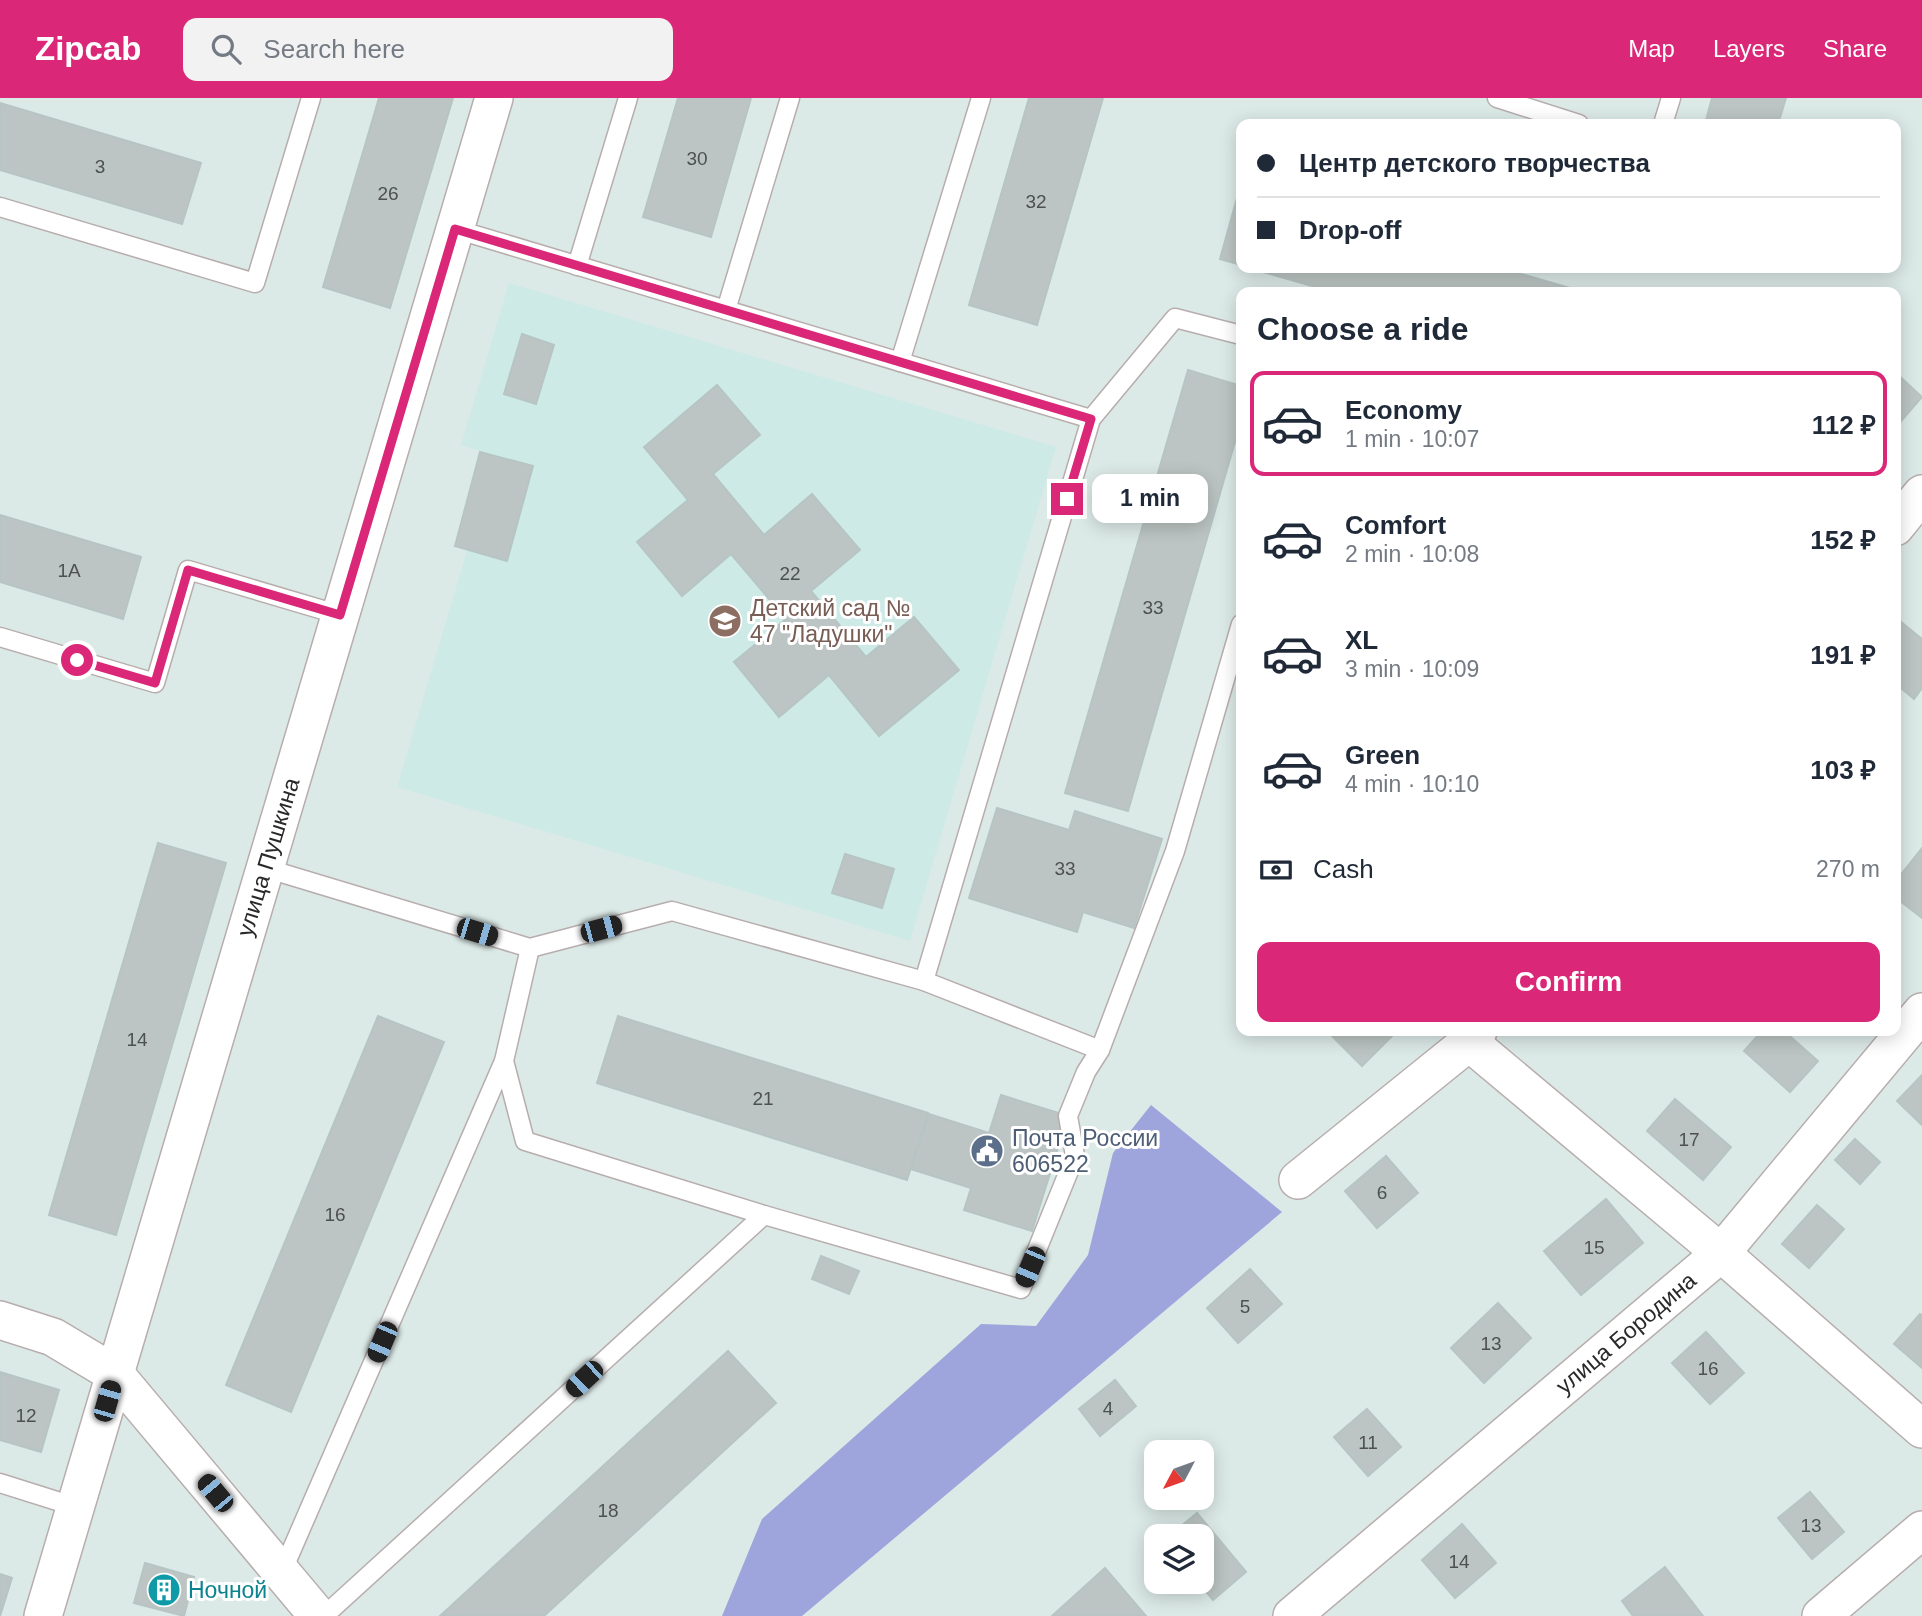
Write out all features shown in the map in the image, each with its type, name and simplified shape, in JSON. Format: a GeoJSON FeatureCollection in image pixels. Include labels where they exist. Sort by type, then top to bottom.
{"type":"FeatureCollection","features":[{"type":"Feature","properties":{"kind":"street","name":"улица Пушкина"},"geometry":{"type":"LineString","coordinates":[[43,1616],[494,98]]}},
{"type":"Feature","properties":{"kind":"street"},"geometry":{"type":"LineString","coordinates":[[1901,520],[1922,494]]}},
{"type":"Feature","properties":{"kind":"street","name":"улица Бородина"},"geometry":{"type":"LineString","coordinates":[[1293,1616],[1721,1253],[1922,1012]]}},
{"type":"Feature","properties":{"kind":"street"},"geometry":{"type":"LineString","coordinates":[[1298,1180],[1473,1036],[1922,1429]]}},
{"type":"Feature","properties":{"kind":"street"},"geometry":{"type":"LineString","coordinates":[[0,1320],[53,1337],[114,1374],[318,1616]]}},
{"type":"Feature","properties":{"kind":"street"},"geometry":{"type":"LineString","coordinates":[[1821,1616],[1922,1530]]}},
{"type":"Feature","properties":{"kind":"lane"},"geometry":{"type":"LineString","coordinates":[[0,207],[255,283],[311,98]]}},
{"type":"Feature","properties":{"kind":"lane"},"geometry":{"type":"LineString","coordinates":[[577,266],[628,98]]}},
{"type":"Feature","properties":{"kind":"lane"},"geometry":{"type":"LineString","coordinates":[[726,310],[790,98]]}},
{"type":"Feature","properties":{"kind":"lane"},"geometry":{"type":"LineString","coordinates":[[900,362],[981,98]]}},
{"type":"Feature","properties":{"kind":"lane"},"geometry":{"type":"LineString","coordinates":[[1497,98],[1563,119]]}},
{"type":"Feature","properties":{"kind":"lane"},"geometry":{"type":"LineString","coordinates":[[1665,119],[1671,98]]}},
{"type":"Feature","properties":{"kind":"lane"},"geometry":{"type":"LineString","coordinates":[[455,229],[1091,419]]}},
{"type":"Feature","properties":{"kind":"lane"},"geometry":{"type":"LineString","coordinates":[[924,981],[1091,419],[1175,318],[1236,334]]}},
{"type":"Feature","properties":{"kind":"lane"},"geometry":{"type":"LineString","coordinates":[[0,637],[155,683],[188,570],[340,615]]}},
{"type":"Feature","properties":{"kind":"lane"},"geometry":{"type":"LineString","coordinates":[[504,1061],[525,1141],[764,1215],[1021,1289],[1075,1156],[1068,1116],[1086,1072],[1100,1050],[1175,851],[1236,641]]}},
{"type":"Feature","properties":{"kind":"lane"},"geometry":{"type":"LineString","coordinates":[[265,868],[530,948],[672,911],[924,981],[1100,1050]]}},
{"type":"Feature","properties":{"kind":"lane"},"geometry":{"type":"LineString","coordinates":[[282,1572],[504,1061],[530,948]]}},
{"type":"Feature","properties":{"kind":"lane"},"geometry":{"type":"LineString","coordinates":[[324,1616],[764,1215]]}},
{"type":"Feature","properties":{"kind":"lane"},"geometry":{"type":"LineString","coordinates":[[0,1483],[76,1507]]}},
{"type":"Feature","properties":{"kind":"shaded area","name":"Детский сад № 47 \"Ладушки\""},"geometry":{"type":"Polygon","coordinates":[[[509,283],[1056,447],[910,941],[397,787],[495,456],[461,445],[509,283]]]}},
{"type":"Feature","properties":{"kind":"shaded area"},"geometry":{"type":"Polygon","coordinates":[[[1151,1105],[1282,1212],[802,1616],[722,1616],[762,1519],[981,1324],[1036,1326],[1088,1255],[1113,1153],[1151,1105]]]}},
{"type":"Feature","properties":{"kind":"building"},"geometry":{"type":"Polygon","coordinates":[[[379,98],[453,98],[390,308],[323,287],[379,98]]]}},
{"type":"Feature","properties":{"kind":"building"},"geometry":{"type":"Polygon","coordinates":[[[678,98],[751,98],[711,237],[643,217],[678,98]]]}},
{"type":"Feature","properties":{"kind":"building"},"geometry":{"type":"Polygon","coordinates":[[[1029,98],[1103,98],[1037,325],[969,305],[1029,98]]]}},
{"type":"Feature","properties":{"kind":"building"},"geometry":{"type":"Polygon","coordinates":[[[1712,98],[1786,98],[1780,119],[1706,119],[1712,98]]]}},
{"type":"Feature","properties":{"kind":"building"},"geometry":{"type":"Polygon","coordinates":[[[0,103],[201,163],[182,224],[0,170],[0,103]]]}},
{"type":"Feature","properties":{"kind":"building"},"geometry":{"type":"Polygon","coordinates":[[[1236,202],[1236,264],[1220,259],[1236,202]]]}},
{"type":"Feature","properties":{"kind":"building"},"geometry":{"type":"Polygon","coordinates":[[[1266,273],[1518,273],[1566,287],[1316,287],[1266,273]]]}},
{"type":"Feature","properties":{"kind":"building"},"geometry":{"type":"Polygon","coordinates":[[[522,334],[554,345],[536,404],[504,394],[522,334]]]}},
{"type":"Feature","properties":{"kind":"building"},"geometry":{"type":"Polygon","coordinates":[[[1188,370],[1236,384],[1236,438],[1128,811],[1065,793],[1188,370]]]}},
{"type":"Feature","properties":{"kind":"building"},"geometry":{"type":"Polygon","coordinates":[[[1901,378],[1922,397],[1901,421],[1901,378]]]}},
{"type":"Feature","properties":{"kind":"building"},"geometry":{"type":"Polygon","coordinates":[[[717,385],[760,435],[713,474],[764,535],[812,494],[860,550],[811,591],[866,657],[914,617],[959,670],[879,736],[829,675],[779,717],[734,662],[786,619],[731,554],[682,596],[637,542],[688,500],[644,447],[717,385]]]}},
{"type":"Feature","properties":{"kind":"building"},"geometry":{"type":"Polygon","coordinates":[[[480,452],[533,466],[507,561],[455,546],[480,452]]]}},
{"type":"Feature","properties":{"kind":"building"},"geometry":{"type":"Polygon","coordinates":[[[0,515],[141,557],[123,619],[0,582],[0,515]]]}},
{"type":"Feature","properties":{"kind":"building"},"geometry":{"type":"Polygon","coordinates":[[[1901,622],[1922,639],[1922,688],[1914,699],[1901,688],[1901,622]]]}},
{"type":"Feature","properties":{"kind":"building"},"geometry":{"type":"Polygon","coordinates":[[[997,808],[1069,830],[1075,811],[1162,839],[1134,928],[1083,912],[1077,932],[969,898],[997,808]]]}},
{"type":"Feature","properties":{"kind":"building"},"geometry":{"type":"Polygon","coordinates":[[[158,843],[226,863],[116,1235],[49,1215],[158,843]]]}},
{"type":"Feature","properties":{"kind":"building"},"geometry":{"type":"Polygon","coordinates":[[[1922,848],[1922,918],[1901,902],[1901,874],[1922,848]]]}},
{"type":"Feature","properties":{"kind":"building"},"geometry":{"type":"Polygon","coordinates":[[[845,854],[894,869],[882,908],[832,893],[845,854]]]}},
{"type":"Feature","properties":{"kind":"building"},"geometry":{"type":"Polygon","coordinates":[[[378,1016],[444,1042],[291,1412],[226,1385],[378,1016]]]}},
{"type":"Feature","properties":{"kind":"building"},"geometry":{"type":"Polygon","coordinates":[[[618,1016],[928,1113],[907,1180],[597,1083],[618,1016]]]}},
{"type":"Feature","properties":{"kind":"building"},"geometry":{"type":"Polygon","coordinates":[[[1332,1036],[1392,1036],[1362,1066],[1332,1036]]]}},
{"type":"Feature","properties":{"kind":"building"},"geometry":{"type":"Polygon","coordinates":[[[1758,1036],[1790,1036],[1818,1061],[1790,1092],[1744,1051],[1758,1036]]]}},
{"type":"Feature","properties":{"kind":"building"},"geometry":{"type":"Polygon","coordinates":[[[1922,1075],[1922,1125],[1897,1101],[1922,1075]]]}},
{"type":"Feature","properties":{"kind":"building","name":"Почта России 606522"},"geometry":{"type":"Polygon","coordinates":[[[1001,1095],[1068,1116],[1032,1231],[964,1210],[971,1188],[911,1169],[929,1114],[989,1133],[1001,1095]]]}},
{"type":"Feature","properties":{"kind":"building"},"geometry":{"type":"Polygon","coordinates":[[[1675,1099],[1731,1147],[1703,1180],[1647,1131],[1675,1099]]]}},
{"type":"Feature","properties":{"kind":"building"},"geometry":{"type":"Polygon","coordinates":[[[1855,1139],[1880,1162],[1860,1184],[1835,1160],[1855,1139]]]}},
{"type":"Feature","properties":{"kind":"building"},"geometry":{"type":"Polygon","coordinates":[[[1386,1156],[1418,1193],[1377,1228],[1345,1191],[1386,1156]]]}},
{"type":"Feature","properties":{"kind":"building"},"geometry":{"type":"Polygon","coordinates":[[[1606,1199],[1643,1243],[1581,1295],[1544,1251],[1606,1199]]]}},
{"type":"Feature","properties":{"kind":"building"},"geometry":{"type":"Polygon","coordinates":[[[1817,1205],[1844,1229],[1809,1268],[1782,1244],[1817,1205]]]}},
{"type":"Feature","properties":{"kind":"building"},"geometry":{"type":"Polygon","coordinates":[[[821,1256],[859,1271],[849,1294],[812,1279],[821,1256]]]}},
{"type":"Feature","properties":{"kind":"building"},"geometry":{"type":"Polygon","coordinates":[[[1250,1269],[1282,1304],[1238,1343],[1207,1308],[1250,1269]]]}},
{"type":"Feature","properties":{"kind":"building"},"geometry":{"type":"Polygon","coordinates":[[[1498,1303],[1531,1338],[1484,1383],[1451,1348],[1498,1303]]]}},
{"type":"Feature","properties":{"kind":"building"},"geometry":{"type":"Polygon","coordinates":[[[1920,1314],[1922,1315],[1922,1368],[1894,1344],[1920,1314]]]}},
{"type":"Feature","properties":{"kind":"building"},"geometry":{"type":"Polygon","coordinates":[[[1706,1332],[1744,1373],[1710,1404],[1672,1363],[1706,1332]]]}},
{"type":"Feature","properties":{"kind":"building"},"geometry":{"type":"Polygon","coordinates":[[[728,1351],[776,1403],[544,1616],[440,1616],[728,1351]]]}},
{"type":"Feature","properties":{"kind":"building"},"geometry":{"type":"Polygon","coordinates":[[[0,1372],[59,1390],[41,1452],[0,1440],[0,1372]]]}},
{"type":"Feature","properties":{"kind":"building"},"geometry":{"type":"Polygon","coordinates":[[[1115,1380],[1136,1406],[1100,1436],[1079,1409],[1115,1380]]]}},
{"type":"Feature","properties":{"kind":"building"},"geometry":{"type":"Polygon","coordinates":[[[1367,1409],[1401,1447],[1368,1476],[1334,1437],[1367,1409]]]}},
{"type":"Feature","properties":{"kind":"building"},"geometry":{"type":"Polygon","coordinates":[[[1810,1492],[1844,1532],[1812,1559],[1778,1518],[1810,1492]]]}},
{"type":"Feature","properties":{"kind":"building"},"geometry":{"type":"Polygon","coordinates":[[[1197,1513],[1206,1524],[1184,1524],[1197,1513]]]}},
{"type":"Feature","properties":{"kind":"building"},"geometry":{"type":"Polygon","coordinates":[[[1462,1524],[1496,1563],[1455,1598],[1422,1560],[1462,1524]]]}},
{"type":"Feature","properties":{"kind":"building"},"geometry":{"type":"Polygon","coordinates":[[[1214,1533],[1246,1572],[1213,1600],[1208,1594],[1214,1594],[1214,1533]]]}},
{"type":"Feature","properties":{"kind":"building","name":"Ночной"},"geometry":{"type":"Polygon","coordinates":[[[145,1563],[194,1577],[184,1616],[134,1603],[145,1563]]]}},
{"type":"Feature","properties":{"kind":"building"},"geometry":{"type":"Polygon","coordinates":[[[1665,1567],[1703,1616],[1633,1616],[1622,1601],[1665,1567]]]}},
{"type":"Feature","properties":{"kind":"building"},"geometry":{"type":"Polygon","coordinates":[[[1105,1568],[1146,1616],[1052,1616],[1105,1568]]]}},
{"type":"Feature","properties":{"kind":"building"},"geometry":{"type":"Polygon","coordinates":[[[0,1574],[12,1578],[0,1616],[0,1574]]]}},
{"type":"Feature","properties":{"kind":"place","name":"Детский сад № 47 \"Ладушки\""},"geometry":{"type":"Point","coordinates":[725,621]}},
{"type":"Feature","properties":{"kind":"place","name":"Почта России 606522"},"geometry":{"type":"Point","coordinates":[987,1151]}},
{"type":"Feature","properties":{"kind":"place","name":"Ночной"},"geometry":{"type":"Point","coordinates":[164,1590]}},
{"type":"Feature","properties":{"kind":"route"},"geometry":{"type":"LineString","coordinates":[[77,660],[155,683],[188,570],[340,615],[455,229],[1091,419],[1067,499]]}}]}
